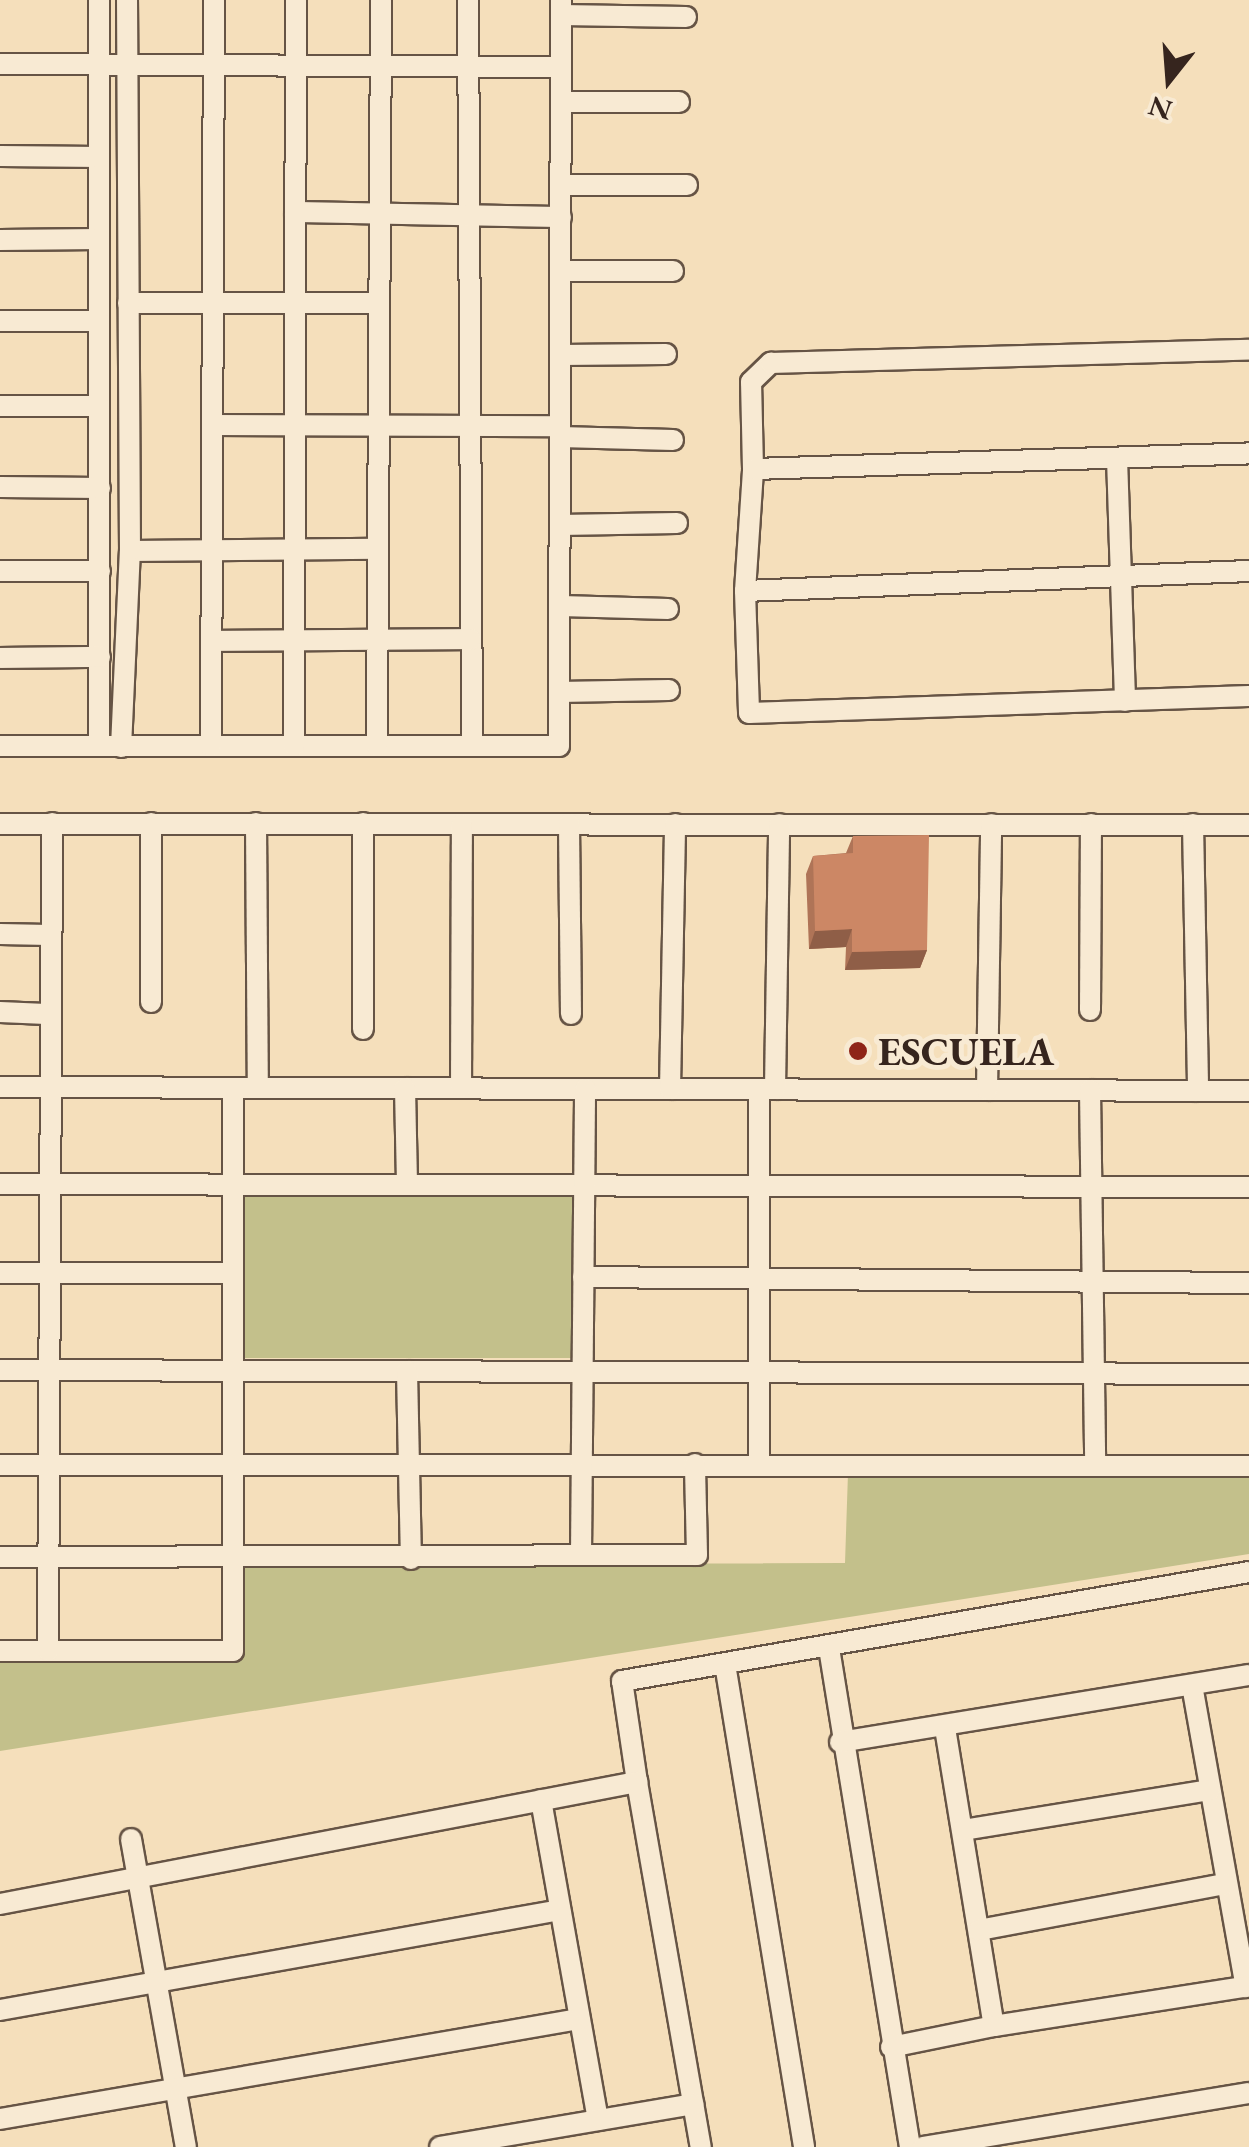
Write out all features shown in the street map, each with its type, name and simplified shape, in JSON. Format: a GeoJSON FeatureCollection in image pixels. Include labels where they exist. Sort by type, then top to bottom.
{"type":"FeatureCollection","features":[{"type":"Feature","properties":{"kind":"street"},"geometry":{"type":"LineString","coordinates":[[99,0],[100,657],[110,746]]}},
{"type":"Feature","properties":{"kind":"street"},"geometry":{"type":"LineString","coordinates":[[110,746],[130,550],[126,0]]}},
{"type":"Feature","properties":{"kind":"street"},"geometry":{"type":"LineString","coordinates":[[211,746],[214,0]]}},
{"type":"Feature","properties":{"kind":"street"},"geometry":{"type":"LineString","coordinates":[[294,746],[296,0]]}},
{"type":"Feature","properties":{"kind":"street"},"geometry":{"type":"LineString","coordinates":[[378,746],[381,0]]}},
{"type":"Feature","properties":{"kind":"street"},"geometry":{"type":"LineString","coordinates":[[468,0],[472,746]]}},
{"type":"Feature","properties":{"kind":"street"},"geometry":{"type":"LineString","coordinates":[[0,746],[559,746],[561,8],[686,17]]}},
{"type":"Feature","properties":{"kind":"street"},"geometry":{"type":"LineString","coordinates":[[0,64],[561,67]]}},
{"type":"Feature","properties":{"kind":"street"},"geometry":{"type":"LineString","coordinates":[[562,102],[679,102]]}},
{"type":"Feature","properties":{"kind":"street"},"geometry":{"type":"LineString","coordinates":[[0,156],[99,157]]}},
{"type":"Feature","properties":{"kind":"street"},"geometry":{"type":"LineString","coordinates":[[561,185],[687,184]]}},
{"type":"Feature","properties":{"kind":"street"},"geometry":{"type":"LineString","coordinates":[[295,212],[561,217]]}},
{"type":"Feature","properties":{"kind":"street"},"geometry":{"type":"LineString","coordinates":[[0,240],[99,240]]}},
{"type":"Feature","properties":{"kind":"street"},"geometry":{"type":"LineString","coordinates":[[560,271],[674,271]]}},
{"type":"Feature","properties":{"kind":"street"},"geometry":{"type":"LineString","coordinates":[[128,303],[379,303]]}},
{"type":"Feature","properties":{"kind":"street"},"geometry":{"type":"LineString","coordinates":[[0,321],[99,321]]}},
{"type":"Feature","properties":{"kind":"street"},"geometry":{"type":"LineString","coordinates":[[1249,350],[771,362],[750,382],[754,469],[746,591],[748,713],[1249,696]]}},
{"type":"Feature","properties":{"kind":"street"},"geometry":{"type":"LineString","coordinates":[[561,355],[666,354]]}},
{"type":"Feature","properties":{"kind":"street"},"geometry":{"type":"LineString","coordinates":[[0,406],[100,406]]}},
{"type":"Feature","properties":{"kind":"street"},"geometry":{"type":"LineString","coordinates":[[212,425],[470,426],[673,440]]}},
{"type":"Feature","properties":{"kind":"street"},"geometry":{"type":"LineString","coordinates":[[754,469],[1249,452]]}},
{"type":"Feature","properties":{"kind":"street"},"geometry":{"type":"LineString","coordinates":[[1117,458],[1124,575],[1125,700]]}},
{"type":"Feature","properties":{"kind":"street"},"geometry":{"type":"LineString","coordinates":[[0,487],[100,488]]}},
{"type":"Feature","properties":{"kind":"street"},"geometry":{"type":"LineString","coordinates":[[560,524],[676,523]]}},
{"type":"Feature","properties":{"kind":"street"},"geometry":{"type":"LineString","coordinates":[[130,550],[378,549]]}},
{"type":"Feature","properties":{"kind":"street"},"geometry":{"type":"LineString","coordinates":[[0,571],[100,570]]}},
{"type":"Feature","properties":{"kind":"street"},"geometry":{"type":"LineString","coordinates":[[746,591],[1249,571]]}},
{"type":"Feature","properties":{"kind":"street"},"geometry":{"type":"LineString","coordinates":[[561,606],[668,609]]}},
{"type":"Feature","properties":{"kind":"street"},"geometry":{"type":"LineString","coordinates":[[212,640],[471,639]]}},
{"type":"Feature","properties":{"kind":"street"},"geometry":{"type":"LineString","coordinates":[[0,658],[100,657]]}},
{"type":"Feature","properties":{"kind":"street"},"geometry":{"type":"LineString","coordinates":[[560,692],[669,690]]}},
{"type":"Feature","properties":{"kind":"street"},"geometry":{"type":"LineString","coordinates":[[48,1651],[46,1014],[52,823]]}},
{"type":"Feature","properties":{"kind":"street"},"geometry":{"type":"LineString","coordinates":[[150,1002],[151,823]]}},
{"type":"Feature","properties":{"kind":"street"},"geometry":{"type":"LineString","coordinates":[[363,823],[363,1028]]}},
{"type":"Feature","properties":{"kind":"street"},"geometry":{"type":"LineString","coordinates":[[0,824],[1249,824]]}},
{"type":"Feature","properties":{"kind":"street"},"geometry":{"type":"LineString","coordinates":[[256,824],[258,1088]]}},
{"type":"Feature","properties":{"kind":"street"},"geometry":{"type":"LineString","coordinates":[[461,1087],[462,824]]}},
{"type":"Feature","properties":{"kind":"street"},"geometry":{"type":"LineString","coordinates":[[569,824],[572,1014]]}},
{"type":"Feature","properties":{"kind":"street"},"geometry":{"type":"LineString","coordinates":[[670,1088],[675,824]]}},
{"type":"Feature","properties":{"kind":"street"},"geometry":{"type":"LineString","coordinates":[[759,1465],[759,1184],[778,824]]}},
{"type":"Feature","properties":{"kind":"street"},"geometry":{"type":"LineString","coordinates":[[987,1090],[990,824]]}},
{"type":"Feature","properties":{"kind":"street"},"geometry":{"type":"LineString","coordinates":[[1090,824],[1090,1010]]}},
{"type":"Feature","properties":{"kind":"street"},"geometry":{"type":"LineString","coordinates":[[1194,824],[1198,1091]]}},
{"type":"Feature","properties":{"kind":"street"},"geometry":{"type":"LineString","coordinates":[[0,934],[49,935]]}},
{"type":"Feature","properties":{"kind":"street"},"geometry":{"type":"LineString","coordinates":[[0,1012],[46,1014]]}},
{"type":"Feature","properties":{"kind":"street"},"geometry":{"type":"LineString","coordinates":[[0,1087],[1249,1091]]}},
{"type":"Feature","properties":{"kind":"street"},"geometry":{"type":"LineString","coordinates":[[0,1651],[233,1650],[233,1088]]}},
{"type":"Feature","properties":{"kind":"street"},"geometry":{"type":"LineString","coordinates":[[405,1088],[407,1184]]}},
{"type":"Feature","properties":{"kind":"street"},"geometry":{"type":"LineString","coordinates":[[581,1555],[585,1089]]}},
{"type":"Feature","properties":{"kind":"street"},"geometry":{"type":"LineString","coordinates":[[1090,1090],[1095,1466]]}},
{"type":"Feature","properties":{"kind":"street"},"geometry":{"type":"LineString","coordinates":[[0,1184],[1249,1187]]}},
{"type":"Feature","properties":{"kind":"street"},"geometry":{"type":"LineString","coordinates":[[0,1273],[233,1273]]}},
{"type":"Feature","properties":{"kind":"street"},"geometry":{"type":"LineString","coordinates":[[583,1277],[1249,1282]]}},
{"type":"Feature","properties":{"kind":"street"},"geometry":{"type":"LineString","coordinates":[[0,1370],[1249,1374]]}},
{"type":"Feature","properties":{"kind":"street"},"geometry":{"type":"LineString","coordinates":[[407,1371],[412,1560]]}},
{"type":"Feature","properties":{"kind":"street"},"geometry":{"type":"LineString","coordinates":[[0,1557],[412,1560],[697,1555],[695,1464]]}},
{"type":"Feature","properties":{"kind":"street"},"geometry":{"type":"LineString","coordinates":[[0,1465],[1249,1466]]}},
{"type":"Feature","properties":{"kind":"street"},"geometry":{"type":"LineString","coordinates":[[701,2147],[622,1681],[1249,1572]]}},
{"type":"Feature","properties":{"kind":"street"},"geometry":{"type":"LineString","coordinates":[[829,1648],[840,1742],[910,2147]]}},
{"type":"Feature","properties":{"kind":"street"},"geometry":{"type":"LineString","coordinates":[[725,1664],[804,2147]]}},
{"type":"Feature","properties":{"kind":"street"},"geometry":{"type":"LineString","coordinates":[[840,1742],[945,1728],[1249,1675]]}},
{"type":"Feature","properties":{"kind":"street"},"geometry":{"type":"LineString","coordinates":[[891,2047],[994,2026],[1248,1986],[1225,1884],[1192,1685]]}},
{"type":"Feature","properties":{"kind":"street"},"geometry":{"type":"LineString","coordinates":[[945,1728],[994,2026]]}},
{"type":"Feature","properties":{"kind":"street"},"geometry":{"type":"LineString","coordinates":[[0,1904],[638,1782]]}},
{"type":"Feature","properties":{"kind":"street"},"geometry":{"type":"LineString","coordinates":[[962,1830],[1210,1790]]}},
{"type":"Feature","properties":{"kind":"street"},"geometry":{"type":"LineString","coordinates":[[541,1800],[598,2120]]}},
{"type":"Feature","properties":{"kind":"street"},"geometry":{"type":"LineString","coordinates":[[131,1839],[186,2147]]}},
{"type":"Feature","properties":{"kind":"street"},"geometry":{"type":"LineString","coordinates":[[979,1930],[1225,1884]]}},
{"type":"Feature","properties":{"kind":"street"},"geometry":{"type":"LineString","coordinates":[[0,2010],[560,1910]]}},
{"type":"Feature","properties":{"kind":"street"},"geometry":{"type":"LineString","coordinates":[[0,2119],[579,2019]]}},
{"type":"Feature","properties":{"kind":"street"},"geometry":{"type":"LineString","coordinates":[[923,2147],[1249,2093]]}},
{"type":"Feature","properties":{"kind":"street"},"geometry":{"type":"LineString","coordinates":[[440,2147],[693,2104]]}},
{"type":"Feature","properties":{"kind":"shaded area"},"geometry":{"type":"Polygon","coordinates":[[[240,1192],[575,1192],[575,1358],[240,1358],[240,1192]]]}},
{"type":"Feature","properties":{"kind":"shaded area"},"geometry":{"type":"Polygon","coordinates":[[[1249,1472],[1249,1554],[0,1751],[0,1656],[238,1657],[238,1565],[845,1563],[848,1473],[1249,1472]]]}},
{"type":"Feature","properties":{"kind":"building"},"geometry":{"type":"Polygon","coordinates":[[[929,835],[927,950],[852,952],[852,929],[815,931],[813,856],[853,853],[853,836],[929,835]]]}},
{"type":"Feature","properties":{"kind":"place","name":"ESCUELA"},"geometry":{"type":"Point","coordinates":[858,1051]}}]}
